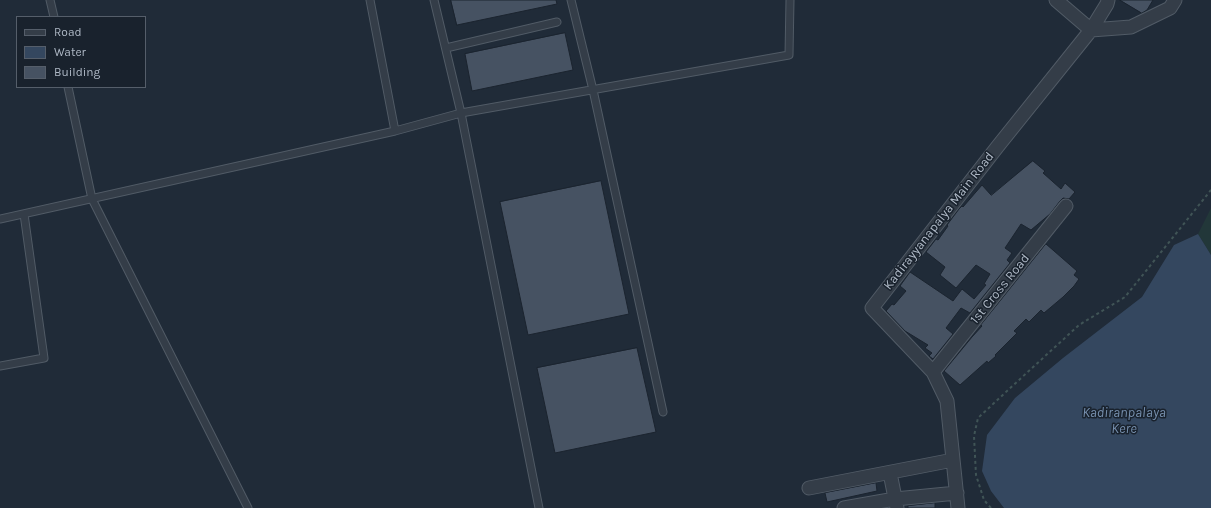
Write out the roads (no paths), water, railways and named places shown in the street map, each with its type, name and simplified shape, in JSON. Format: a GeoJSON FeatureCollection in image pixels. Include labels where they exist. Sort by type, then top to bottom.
{"type":"FeatureCollection","features":[{"type":"Feature","properties":{"kind":"street"},"geometry":{"type":"LineString","coordinates":[[1056,0],[1090,30],[1131,27],[1170,8],[1175,0]]}},
{"type":"Feature","properties":{"kind":"street"},"geometry":{"type":"LineString","coordinates":[[1090,30],[1107,4],[1108,0]]}},
{"type":"Feature","properties":{"kind":"street","name":"Kadirayyanapalya Main Road"},"geometry":{"type":"LineString","coordinates":[[958,508],[947,401],[933,372],[872,308],[1090,30]]}},
{"type":"Feature","properties":{"kind":"street","name":"1st Cross Road"},"geometry":{"type":"LineString","coordinates":[[933,372],[1066,206]]}},
{"type":"Feature","properties":{"kind":"street"},"geometry":{"type":"LineString","coordinates":[[809,488],[953,460]]}},
{"type":"Feature","properties":{"kind":"street"},"geometry":{"type":"LineString","coordinates":[[890,473],[896,503]]}},
{"type":"Feature","properties":{"kind":"street"},"geometry":{"type":"LineString","coordinates":[[844,508],[896,503],[957,493]]}},
{"type":"Feature","properties":{"kind":"lane"},"geometry":{"type":"LineString","coordinates":[[50,0],[54,16]]}},
{"type":"Feature","properties":{"kind":"lane"},"geometry":{"type":"LineString","coordinates":[[370,0],[395,131]]}},
{"type":"Feature","properties":{"kind":"lane"},"geometry":{"type":"LineString","coordinates":[[434,0],[461,114],[539,508]]}},
{"type":"Feature","properties":{"kind":"lane"},"geometry":{"type":"LineString","coordinates":[[571,0],[593,90],[663,412]]}},
{"type":"Feature","properties":{"kind":"lane"},"geometry":{"type":"LineString","coordinates":[[0,220],[395,131],[461,114],[789,55],[790,0]]}},
{"type":"Feature","properties":{"kind":"lane"},"geometry":{"type":"LineString","coordinates":[[446,48],[557,22]]}},
{"type":"Feature","properties":{"kind":"lane"},"geometry":{"type":"LineString","coordinates":[[68,88],[92,199],[248,508]]}},
{"type":"Feature","properties":{"kind":"lane"},"geometry":{"type":"LineString","coordinates":[[0,366],[44,358],[24,214]]}},
{"type":"Feature","properties":{"kind":"water","name":"Kadiranpalaya Kere"},"geometry":{"type":"Polygon","coordinates":[[[1198,234],[1211,255],[1211,508],[1004,508],[991,491],[982,471],[987,435],[1015,398],[1063,358],[1142,297],[1174,245],[1198,234]]]}}]}
